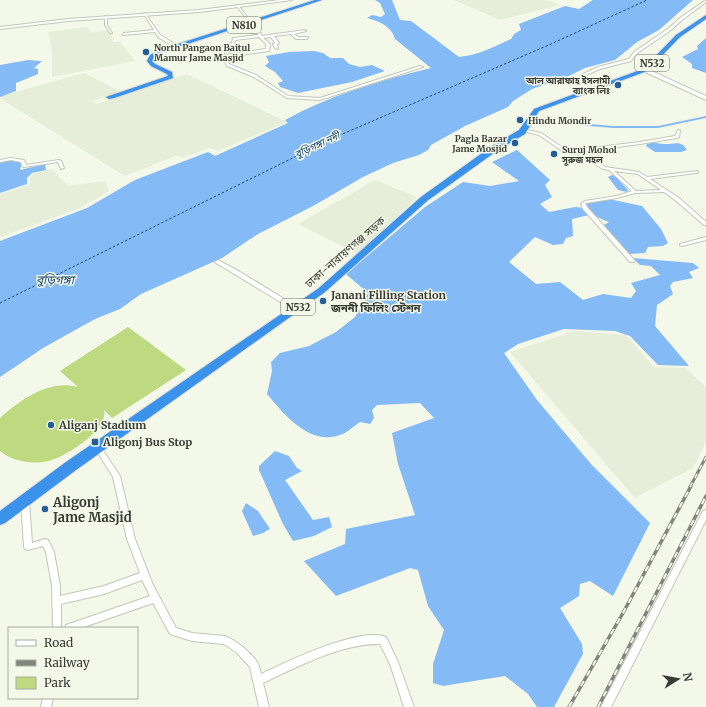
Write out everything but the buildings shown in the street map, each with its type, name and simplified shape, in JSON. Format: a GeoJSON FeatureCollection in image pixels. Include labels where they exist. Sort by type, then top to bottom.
{"type":"FeatureCollection","features":[{"type":"Feature","properties":{"kind":"highway","name":"N810"},"geometry":{"type":"LineString","coordinates":[[149,62],[150,58],[154,54],[174,45],[320,0]]}},
{"type":"Feature","properties":{"kind":"highway","name":"N532"},"geometry":{"type":"LineString","coordinates":[[645,70],[678,36],[706,17]]}},
{"type":"Feature","properties":{"kind":"highway"},"geometry":{"type":"LineString","coordinates":[[149,62],[170,73],[172,76],[112,98],[109,96],[168,76],[166,72],[151,65],[149,62]]}},
{"type":"Feature","properties":{"kind":"highway","name":"ঢাকা-নারায়ণগঞ্জ সড়ক"},"geometry":{"type":"LineString","coordinates":[[0,519],[25,499],[322,290],[424,199],[495,148],[524,130],[536,110],[645,70]]}},
{"type":"Feature","properties":{"kind":"street"},"geometry":{"type":"LineString","coordinates":[[0,28],[63,20],[199,11],[290,0]]}},
{"type":"Feature","properties":{"kind":"street"},"geometry":{"type":"LineString","coordinates":[[586,74],[599,68],[630,60],[635,53],[670,29],[706,1]]}},
{"type":"Feature","properties":{"kind":"street"},"geometry":{"type":"LineString","coordinates":[[223,56],[268,50],[268,44],[259,33],[252,32],[248,29],[246,24],[247,17],[237,6]]}},
{"type":"Feature","properties":{"kind":"street"},"geometry":{"type":"LineString","coordinates":[[145,14],[154,31],[159,36],[174,45]]}},
{"type":"Feature","properties":{"kind":"street"},"geometry":{"type":"LineString","coordinates":[[106,17],[106,25],[111,32]]}},
{"type":"Feature","properties":{"kind":"street"},"geometry":{"type":"LineString","coordinates":[[124,34],[154,31]]}},
{"type":"Feature","properties":{"kind":"street"},"geometry":{"type":"LineString","coordinates":[[305,31],[234,39],[233,44],[222,47],[223,56],[228,64],[255,76],[287,97],[320,99],[421,68]]}},
{"type":"Feature","properties":{"kind":"street"},"geometry":{"type":"LineString","coordinates":[[292,33],[297,38],[307,38]]}},
{"type":"Feature","properties":{"kind":"street"},"geometry":{"type":"LineString","coordinates":[[272,35],[277,43],[274,44],[277,48]]}},
{"type":"Feature","properties":{"kind":"street"},"geometry":{"type":"LineString","coordinates":[[645,70],[706,98]]}},
{"type":"Feature","properties":{"kind":"street"},"geometry":{"type":"LineString","coordinates":[[524,130],[540,134],[565,151],[640,143],[677,137],[678,131]]}},
{"type":"Feature","properties":{"kind":"street"},"geometry":{"type":"LineString","coordinates":[[573,151],[598,165],[611,170],[636,171],[666,191],[706,224]]}},
{"type":"Feature","properties":{"kind":"street"},"geometry":{"type":"LineString","coordinates":[[0,161],[11,159],[23,161],[24,166],[59,161],[62,168]]}},
{"type":"Feature","properties":{"kind":"street"},"geometry":{"type":"LineString","coordinates":[[611,170],[635,192]]}},
{"type":"Feature","properties":{"kind":"street"},"geometry":{"type":"LineString","coordinates":[[646,178],[696,172]]}},
{"type":"Feature","properties":{"kind":"street"},"geometry":{"type":"LineString","coordinates":[[632,261],[583,204],[584,202],[617,197],[635,192],[666,191]]}},
{"type":"Feature","properties":{"kind":"street"},"geometry":{"type":"LineString","coordinates":[[682,245],[706,238]]}},
{"type":"Feature","properties":{"kind":"street"},"geometry":{"type":"LineString","coordinates":[[218,262],[235,271],[270,295],[296,308]]}},
{"type":"Feature","properties":{"kind":"street"},"geometry":{"type":"LineString","coordinates":[[98,448],[116,476],[131,540],[144,575],[173,631],[192,637],[225,640],[240,650],[254,665],[264,707]]}},
{"type":"Feature","properties":{"kind":"street"},"geometry":{"type":"LineString","coordinates":[[25,499],[28,547],[45,542],[50,552],[56,586],[57,627]]}},
{"type":"Feature","properties":{"kind":"street"},"geometry":{"type":"LineString","coordinates":[[606,707],[706,513]]}},
{"type":"Feature","properties":{"kind":"street"},"geometry":{"type":"LineString","coordinates":[[56,601],[104,590],[144,575]]}},
{"type":"Feature","properties":{"kind":"street"},"geometry":{"type":"LineString","coordinates":[[72,627],[155,598]]}},
{"type":"Feature","properties":{"kind":"street"},"geometry":{"type":"LineString","coordinates":[[258,680],[325,651],[366,639],[379,639],[386,641],[408,707]]}},
{"type":"Feature","properties":{"kind":"shaded area"},"geometry":{"type":"Polygon","coordinates":[[[454,0],[547,0],[560,5],[500,20],[454,0]]]}},
{"type":"Feature","properties":{"kind":"shaded area"},"geometry":{"type":"Polygon","coordinates":[[[88,27],[91,33],[107,30],[114,39],[112,40],[114,42],[120,42],[135,61],[52,77],[52,52],[48,32],[88,27]]]}},
{"type":"Feature","properties":{"kind":"shaded area"},"geometry":{"type":"Polygon","coordinates":[[[84,73],[121,92],[92,101],[97,104],[187,74],[287,122],[218,151],[209,148],[183,158],[178,155],[125,176],[1,99],[1,96],[84,73]]]}},
{"type":"Feature","properties":{"kind":"shaded area"},"geometry":{"type":"Polygon","coordinates":[[[53,169],[59,178],[69,186],[105,181],[109,191],[78,209],[0,237],[0,194],[30,185],[30,177],[35,173],[53,169]]]}},
{"type":"Feature","properties":{"kind":"shaded area"},"geometry":{"type":"Polygon","coordinates":[[[375,180],[417,197],[358,254],[298,224],[375,180]]]}},
{"type":"Feature","properties":{"kind":"shaded area"},"geometry":{"type":"Polygon","coordinates":[[[575,331],[626,335],[654,367],[685,368],[706,387],[706,442],[693,468],[635,498],[510,352],[575,331]]]}},
{"type":"Feature","properties":{"kind":"green space"},"geometry":{"type":"Polygon","coordinates":[[[128,327],[186,370],[112,418],[104,410],[104,418],[100,426],[93,434],[74,449],[55,459],[35,463],[16,460],[0,451],[0,418],[26,398],[46,389],[67,385],[78,387],[60,371],[128,327]]]}},
{"type":"Feature","properties":{"kind":"water","name":"বুড়িগঙ্গা"},"geometry":{"type":"Polygon","coordinates":[[[375,0],[392,0],[400,20],[411,21],[459,57],[479,53],[511,39],[514,34],[521,30],[519,24],[565,6],[579,9],[593,0],[693,0],[659,30],[637,42],[615,60],[585,68],[567,77],[532,89],[513,101],[508,107],[465,126],[431,145],[428,150],[419,155],[393,163],[363,177],[313,206],[258,234],[222,258],[141,294],[120,309],[95,319],[43,348],[0,377],[0,241],[87,208],[135,180],[208,152],[215,156],[288,123],[285,120],[320,103],[375,83],[431,68],[395,39],[388,27],[367,18],[372,15],[381,17],[385,14],[380,3],[375,0]]]}},
{"type":"Feature","properties":{"kind":"water"},"geometry":{"type":"Polygon","coordinates":[[[706,38],[706,73],[692,68],[692,64],[682,57],[698,49],[697,46],[706,38]]]}},
{"type":"Feature","properties":{"kind":"water"},"geometry":{"type":"Polygon","coordinates":[[[314,51],[323,53],[330,58],[343,58],[349,64],[360,67],[372,65],[385,71],[352,82],[298,93],[280,87],[278,83],[283,81],[275,72],[265,66],[269,62],[266,56],[289,52],[314,51]]]}},
{"type":"Feature","properties":{"kind":"water"},"geometry":{"type":"Polygon","coordinates":[[[28,60],[42,61],[34,68],[38,69],[38,74],[16,83],[16,91],[0,97],[0,65],[28,60]]]}},
{"type":"Feature","properties":{"kind":"water"},"geometry":{"type":"Polygon","coordinates":[[[654,142],[663,144],[677,143],[685,147],[687,150],[681,152],[655,152],[646,146],[647,144],[654,142]]]}},
{"type":"Feature","properties":{"kind":"water"},"geometry":{"type":"Polygon","coordinates":[[[517,150],[550,180],[545,185],[552,197],[540,204],[549,212],[575,207],[584,208],[589,215],[572,219],[573,236],[566,238],[563,244],[553,245],[535,237],[509,262],[536,284],[560,282],[583,300],[603,294],[631,298],[636,291],[631,283],[660,275],[651,266],[640,265],[633,258],[693,263],[699,268],[689,272],[693,278],[673,282],[670,286],[673,294],[657,305],[655,326],[689,366],[658,365],[630,336],[615,331],[564,329],[518,344],[504,353],[537,400],[591,464],[650,523],[613,596],[590,581],[580,584],[579,596],[560,608],[582,644],[583,654],[554,707],[537,707],[528,694],[505,676],[443,686],[433,683],[433,664],[444,630],[428,606],[418,570],[410,568],[336,596],[304,561],[345,544],[346,529],[415,515],[398,464],[392,433],[434,418],[420,403],[377,405],[372,410],[374,418],[370,424],[360,422],[340,435],[329,437],[318,436],[308,432],[289,419],[267,394],[272,371],[271,362],[280,353],[309,346],[336,332],[355,317],[368,293],[346,274],[425,207],[463,182],[490,186],[519,181],[492,162],[517,150]]]}},
{"type":"Feature","properties":{"kind":"water"},"geometry":{"type":"Polygon","coordinates":[[[11,160],[22,161],[20,170],[45,164],[46,170],[32,173],[27,178],[27,184],[0,193],[0,162],[11,160]]]}},
{"type":"Feature","properties":{"kind":"water"},"geometry":{"type":"Polygon","coordinates":[[[612,175],[616,177],[628,190],[627,192],[618,190],[608,177],[612,175]]]}},
{"type":"Feature","properties":{"kind":"water"},"geometry":{"type":"Polygon","coordinates":[[[609,199],[642,206],[661,229],[668,243],[663,246],[648,247],[645,253],[629,254],[605,228],[604,225],[609,222],[595,216],[586,203],[609,199]]]}},
{"type":"Feature","properties":{"kind":"water"},"geometry":{"type":"Polygon","coordinates":[[[275,451],[289,456],[297,468],[302,471],[285,480],[313,520],[329,517],[332,527],[314,536],[293,541],[283,524],[259,470],[259,466],[275,451]]]}},
{"type":"Feature","properties":{"kind":"water"},"geometry":{"type":"Polygon","coordinates":[[[246,503],[258,511],[270,529],[253,536],[242,511],[246,503]]]}},
{"type":"Feature","properties":{"kind":"waterway"},"geometry":{"type":"LineString","coordinates":[[577,124],[613,127],[658,127],[706,117]]}},
{"type":"Feature","properties":{"kind":"ferry route"},"geometry":{"type":"LineString","coordinates":[[0,303],[331,139],[551,44],[647,0]]}},
{"type":"Feature","properties":{"kind":"railway"},"geometry":{"type":"LineString","coordinates":[[690,487],[706,457]]}},
{"type":"Feature","properties":{"kind":"railway"},"geometry":{"type":"LineString","coordinates":[[569,707],[623,613],[691,486]]}},
{"type":"Feature","properties":{"kind":"railway"},"geometry":{"type":"LineString","coordinates":[[598,707],[706,496]]}},
{"type":"Feature","properties":{"kind":"place","name":"North Pangaon Baitul Mamur Jame Masjid"},"geometry":{"type":"Point","coordinates":[146,52]}},
{"type":"Feature","properties":{"kind":"place","name":"আল আরাফাহ ইসলামী ব্যাংক লিঃ"},"geometry":{"type":"Point","coordinates":[618,85]}},
{"type":"Feature","properties":{"kind":"place","name":"Hindu Mondir"},"geometry":{"type":"Point","coordinates":[520,120]}},
{"type":"Feature","properties":{"kind":"place","name":"Pagla Bazar Jame Mosjid"},"geometry":{"type":"Point","coordinates":[515,143]}},
{"type":"Feature","properties":{"kind":"place","name":"Suruj Mohol সূরুজ মহল"},"geometry":{"type":"Point","coordinates":[554,154]}},
{"type":"Feature","properties":{"kind":"place","name":"Janani Filling Station জননী ফিলিং স্টেশন"},"geometry":{"type":"Point","coordinates":[323,301]}},
{"type":"Feature","properties":{"kind":"place","name":"Aliganj Stadium"},"geometry":{"type":"Point","coordinates":[51,425]}},
{"type":"Feature","properties":{"kind":"place","name":"Aligonj Bus Stop"},"geometry":{"type":"Point","coordinates":[95,442]}},
{"type":"Feature","properties":{"kind":"place","name":"Aligonj Jame Masjid"},"geometry":{"type":"Point","coordinates":[45,509]}},
{"type":"Feature","properties":{"kind":"water label","name":"বুড়িগঙ্গা নদী"},"geometry":{"type":"Point","coordinates":[317,145]}}]}
